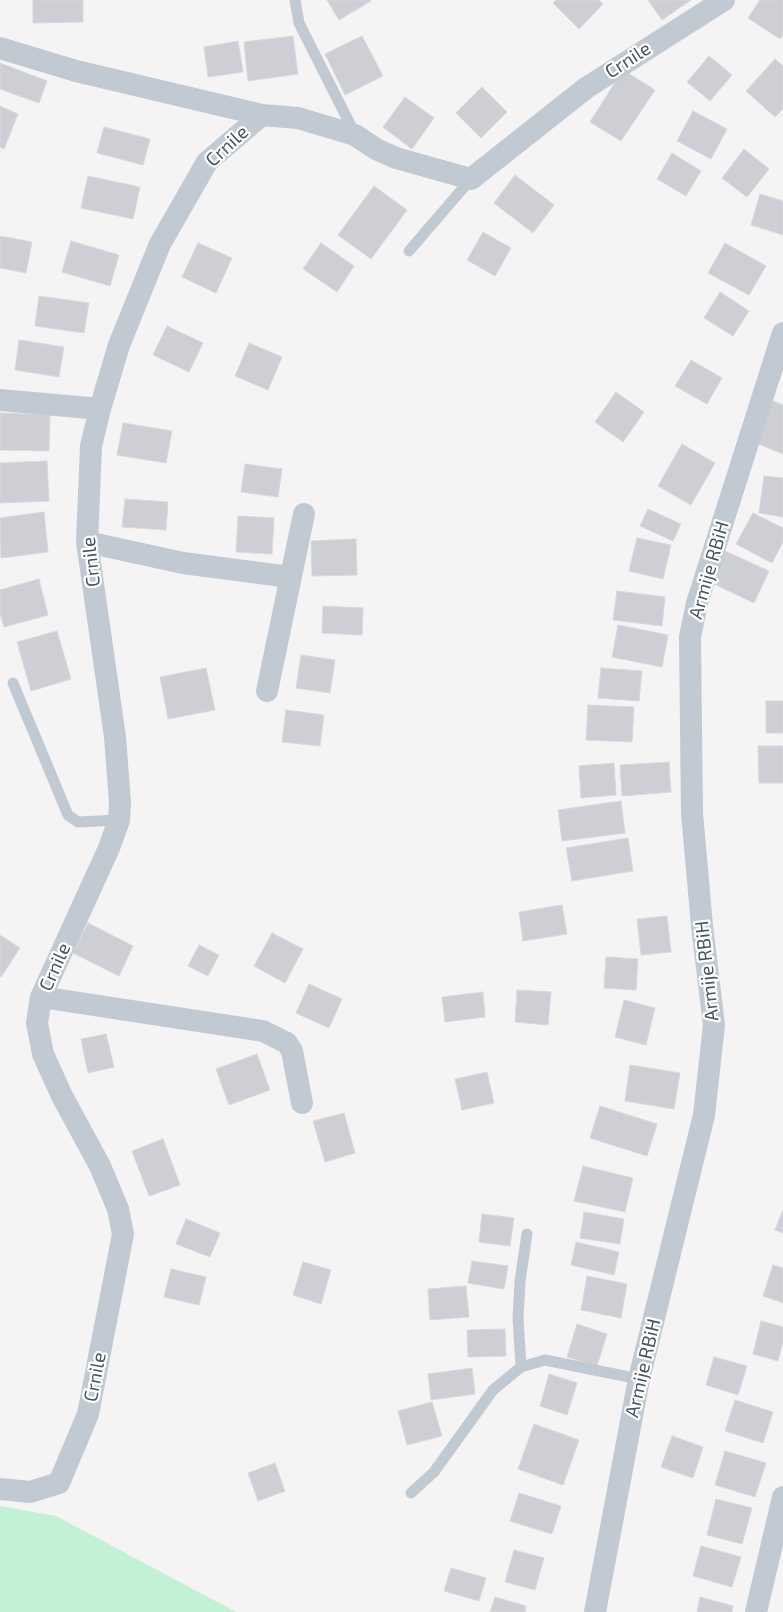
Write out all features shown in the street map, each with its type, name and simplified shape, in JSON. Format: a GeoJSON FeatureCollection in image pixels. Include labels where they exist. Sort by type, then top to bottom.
{"type":"FeatureCollection","features":[{"type":"Feature","properties":{"kind":"street","name":"Crnile"},"geometry":{"type":"LineString","coordinates":[[0,1489],[30,1492],[59,1483],[88,1414],[123,1234],[118,1209],[100,1166],[62,1096],[43,1054],[38,1023],[41,997],[109,848],[119,820],[120,803],[115,737],[87,542],[91,446],[119,345],[160,244],[207,162],[262,115],[298,118],[356,136],[376,149],[396,158],[471,179],[586,88],[724,0]]}},
{"type":"Feature","properties":{"kind":"street"},"geometry":{"type":"LineString","coordinates":[[0,48],[76,71],[262,115]]}},
{"type":"Feature","properties":{"kind":"street","name":"Armije RBiH"},"geometry":{"type":"LineString","coordinates":[[595,1612],[639,1379],[704,1115],[714,1025],[702,926],[692,813],[690,637],[697,602],[783,333]]}},
{"type":"Feature","properties":{"kind":"street"},"geometry":{"type":"LineString","coordinates":[[0,400],[100,409]]}},
{"type":"Feature","properties":{"kind":"street"},"geometry":{"type":"LineString","coordinates":[[267,692],[304,514]]}},
{"type":"Feature","properties":{"kind":"street"},"geometry":{"type":"LineString","coordinates":[[87,542],[183,563],[290,577]]}},
{"type":"Feature","properties":{"kind":"street"},"geometry":{"type":"LineString","coordinates":[[41,997],[263,1031],[274,1035],[287,1043],[292,1051],[302,1103]]}},
{"type":"Feature","properties":{"kind":"street"},"geometry":{"type":"LineString","coordinates":[[756,1612],[783,1497]]}},
{"type":"Feature","properties":{"kind":"lane"},"geometry":{"type":"LineString","coordinates":[[295,0],[299,23],[356,136]]}},
{"type":"Feature","properties":{"kind":"lane"},"geometry":{"type":"LineString","coordinates":[[409,250],[471,179]]}},
{"type":"Feature","properties":{"kind":"lane"},"geometry":{"type":"LineString","coordinates":[[13,683],[68,815],[78,822],[119,820]]}},
{"type":"Feature","properties":{"kind":"lane"},"geometry":{"type":"LineString","coordinates":[[521,1367],[518,1318],[520,1281],[527,1234]]}},
{"type":"Feature","properties":{"kind":"lane"},"geometry":{"type":"LineString","coordinates":[[411,1492],[434,1472],[493,1390],[521,1367],[545,1360],[639,1379]]}},
{"type":"Feature","properties":{"kind":"green space"},"geometry":{"type":"Polygon","coordinates":[[[0,1506],[56,1516],[236,1612],[0,1612],[0,1506]]]}},
{"type":"Feature","properties":{"kind":"building"},"geometry":{"type":"Polygon","coordinates":[[[33,0],[83,0],[83,22],[33,23],[33,0]]]}},
{"type":"Feature","properties":{"kind":"building"},"geometry":{"type":"Polygon","coordinates":[[[327,0],[370,0],[371,1],[339,20],[327,0]]]}},
{"type":"Feature","properties":{"kind":"building"},"geometry":{"type":"Polygon","coordinates":[[[556,0],[599,0],[603,4],[579,29],[553,3],[556,0]]]}},
{"type":"Feature","properties":{"kind":"building"},"geometry":{"type":"Polygon","coordinates":[[[648,0],[691,0],[662,20],[648,0]]]}},
{"type":"Feature","properties":{"kind":"building"},"geometry":{"type":"Polygon","coordinates":[[[760,0],[783,0],[783,35],[780,39],[748,18],[760,0]]]}},
{"type":"Feature","properties":{"kind":"building"},"geometry":{"type":"Polygon","coordinates":[[[293,36],[298,74],[248,81],[244,42],[293,36]]]}},
{"type":"Feature","properties":{"kind":"building"},"geometry":{"type":"Polygon","coordinates":[[[362,36],[383,76],[345,95],[325,54],[362,36]]]}},
{"type":"Feature","properties":{"kind":"building"},"geometry":{"type":"Polygon","coordinates":[[[238,41],[243,72],[208,77],[204,47],[238,41]]]}},
{"type":"Feature","properties":{"kind":"building"},"geometry":{"type":"Polygon","coordinates":[[[709,56],[732,75],[710,101],[687,82],[709,56]]]}},
{"type":"Feature","properties":{"kind":"building"},"geometry":{"type":"Polygon","coordinates":[[[775,59],[783,66],[783,109],[775,117],[746,91],[775,59]]]}},
{"type":"Feature","properties":{"kind":"building"},"geometry":{"type":"Polygon","coordinates":[[[0,63],[47,81],[39,103],[0,89],[0,63]]]}},
{"type":"Feature","properties":{"kind":"building"},"geometry":{"type":"Polygon","coordinates":[[[623,70],[655,90],[621,141],[590,122],[623,70]]]}},
{"type":"Feature","properties":{"kind":"building"},"geometry":{"type":"Polygon","coordinates":[[[482,87],[507,112],[481,138],[456,113],[482,87]]]}},
{"type":"Feature","properties":{"kind":"building"},"geometry":{"type":"Polygon","coordinates":[[[405,97],[434,118],[412,149],[383,127],[405,97]]]}},
{"type":"Feature","properties":{"kind":"building"},"geometry":{"type":"Polygon","coordinates":[[[0,106],[18,114],[4,149],[0,147],[0,106]]]}},
{"type":"Feature","properties":{"kind":"building"},"geometry":{"type":"Polygon","coordinates":[[[693,111],[727,129],[711,159],[677,141],[693,111]]]}},
{"type":"Feature","properties":{"kind":"building"},"geometry":{"type":"Polygon","coordinates":[[[104,127],[150,139],[143,165],[97,153],[104,127]]]}},
{"type":"Feature","properties":{"kind":"building"},"geometry":{"type":"Polygon","coordinates":[[[744,149],[769,169],[747,197],[722,178],[744,149]]]}},
{"type":"Feature","properties":{"kind":"building"},"geometry":{"type":"Polygon","coordinates":[[[672,153],[701,171],[686,196],[657,179],[672,153]]]}},
{"type":"Feature","properties":{"kind":"building"},"geometry":{"type":"Polygon","coordinates":[[[515,175],[554,205],[533,233],[494,203],[515,175]]]}},
{"type":"Feature","properties":{"kind":"building"},"geometry":{"type":"Polygon","coordinates":[[[88,176],[140,187],[133,219],[81,208],[88,176]]]}},
{"type":"Feature","properties":{"kind":"building"},"geometry":{"type":"Polygon","coordinates":[[[374,186],[407,210],[371,259],[338,235],[374,186]]]}},
{"type":"Feature","properties":{"kind":"building"},"geometry":{"type":"Polygon","coordinates":[[[760,194],[783,201],[783,235],[751,225],[760,194]]]}},
{"type":"Feature","properties":{"kind":"building"},"geometry":{"type":"Polygon","coordinates":[[[483,232],[511,248],[495,276],[467,260],[483,232]]]}},
{"type":"Feature","properties":{"kind":"building"},"geometry":{"type":"Polygon","coordinates":[[[0,236],[32,242],[26,273],[0,268],[0,236]]]}},
{"type":"Feature","properties":{"kind":"building"},"geometry":{"type":"Polygon","coordinates":[[[71,241],[119,255],[110,286],[62,272],[71,241]]]}},
{"type":"Feature","properties":{"kind":"building"},"geometry":{"type":"Polygon","coordinates":[[[198,243],[232,258],[216,293],[182,277],[198,243]]]}},
{"type":"Feature","properties":{"kind":"building"},"geometry":{"type":"Polygon","coordinates":[[[321,243],[354,266],[337,292],[303,269],[321,243]]]}},
{"type":"Feature","properties":{"kind":"building"},"geometry":{"type":"Polygon","coordinates":[[[725,243],[766,266],[749,295],[708,273],[725,243]]]}},
{"type":"Feature","properties":{"kind":"building"},"geometry":{"type":"Polygon","coordinates":[[[720,292],[749,311],[733,336],[704,318],[720,292]]]}},
{"type":"Feature","properties":{"kind":"building"},"geometry":{"type":"Polygon","coordinates":[[[39,296],[89,303],[84,333],[35,326],[39,296]]]}},
{"type":"Feature","properties":{"kind":"building"},"geometry":{"type":"Polygon","coordinates":[[[167,326],[203,343],[189,372],[153,355],[167,326]]]}},
{"type":"Feature","properties":{"kind":"building"},"geometry":{"type":"Polygon","coordinates":[[[19,340],[64,347],[59,377],[15,370],[19,340]]]}},
{"type":"Feature","properties":{"kind":"building"},"geometry":{"type":"Polygon","coordinates":[[[249,343],[282,357],[268,390],[235,376],[249,343]]]}},
{"type":"Feature","properties":{"kind":"building"},"geometry":{"type":"Polygon","coordinates":[[[691,360],[722,378],[707,404],[675,386],[691,360]]]}},
{"type":"Feature","properties":{"kind":"building"},"geometry":{"type":"Polygon","coordinates":[[[616,392],[644,412],[623,442],[595,422],[616,392]]]}},
{"type":"Feature","properties":{"kind":"building"},"geometry":{"type":"Polygon","coordinates":[[[773,401],[783,405],[783,454],[756,443],[773,401]]]}},
{"type":"Feature","properties":{"kind":"building"},"geometry":{"type":"Polygon","coordinates":[[[0,413],[50,415],[49,451],[0,450],[0,413]]]}},
{"type":"Feature","properties":{"kind":"building"},"geometry":{"type":"Polygon","coordinates":[[[123,423],[172,431],[166,463],[117,455],[123,423]]]}},
{"type":"Feature","properties":{"kind":"building"},"geometry":{"type":"Polygon","coordinates":[[[682,444],[715,463],[691,505],[658,486],[682,444]]]}},
{"type":"Feature","properties":{"kind":"building"},"geometry":{"type":"Polygon","coordinates":[[[47,461],[49,501],[0,503],[0,463],[47,461]]]}},
{"type":"Feature","properties":{"kind":"building"},"geometry":{"type":"Polygon","coordinates":[[[245,464],[282,469],[278,497],[241,492],[245,464]]]}},
{"type":"Feature","properties":{"kind":"building"},"geometry":{"type":"Polygon","coordinates":[[[764,476],[783,478],[783,517],[759,513],[764,476]]]}},
{"type":"Feature","properties":{"kind":"building"},"geometry":{"type":"Polygon","coordinates":[[[125,499],[168,502],[166,530],[122,527],[125,499]]]}},
{"type":"Feature","properties":{"kind":"building"},"geometry":{"type":"Polygon","coordinates":[[[648,509],[681,524],[673,541],[640,526],[648,509]]]}},
{"type":"Feature","properties":{"kind":"building"},"geometry":{"type":"Polygon","coordinates":[[[44,512],[48,552],[1,558],[0,518],[44,512]]]}},
{"type":"Feature","properties":{"kind":"building"},"geometry":{"type":"Polygon","coordinates":[[[753,513],[783,528],[783,542],[772,563],[736,544],[753,513]]]}},
{"type":"Feature","properties":{"kind":"building"},"geometry":{"type":"Polygon","coordinates":[[[238,516],[274,518],[272,554],[236,552],[238,516]]]}},
{"type":"Feature","properties":{"kind":"building"},"geometry":{"type":"Polygon","coordinates":[[[637,538],[671,545],[663,579],[629,571],[637,538]]]}},
{"type":"Feature","properties":{"kind":"building"},"geometry":{"type":"Polygon","coordinates":[[[356,539],[357,575],[312,576],[311,541],[356,539]]]}},
{"type":"Feature","properties":{"kind":"building"},"geometry":{"type":"Polygon","coordinates":[[[725,551],[769,571],[754,603],[710,582],[725,551]]]}},
{"type":"Feature","properties":{"kind":"building"},"geometry":{"type":"Polygon","coordinates":[[[39,579],[48,615],[4,627],[0,614],[0,590],[39,579]]]}},
{"type":"Feature","properties":{"kind":"building"},"geometry":{"type":"Polygon","coordinates":[[[617,591],[665,597],[662,626],[613,620],[617,591]]]}},
{"type":"Feature","properties":{"kind":"building"},"geometry":{"type":"Polygon","coordinates":[[[323,606],[363,608],[362,635],[322,633],[323,606]]]}},
{"type":"Feature","properties":{"kind":"building"},"geometry":{"type":"Polygon","coordinates":[[[618,625],[668,635],[662,667],[612,657],[618,625]]]}},
{"type":"Feature","properties":{"kind":"building"},"geometry":{"type":"Polygon","coordinates":[[[57,631],[71,679],[31,691],[17,642],[57,631]]]}},
{"type":"Feature","properties":{"kind":"building"},"geometry":{"type":"Polygon","coordinates":[[[301,655],[335,660],[330,693],[296,688],[301,655]]]}},
{"type":"Feature","properties":{"kind":"building"},"geometry":{"type":"Polygon","coordinates":[[[206,668],[215,710],[168,719],[160,677],[206,668]]]}},
{"type":"Feature","properties":{"kind":"building"},"geometry":{"type":"Polygon","coordinates":[[[601,668],[642,671],[639,701],[598,698],[601,668]]]}},
{"type":"Feature","properties":{"kind":"building"},"geometry":{"type":"Polygon","coordinates":[[[766,701],[783,701],[783,733],[766,733],[766,701]]]}},
{"type":"Feature","properties":{"kind":"building"},"geometry":{"type":"Polygon","coordinates":[[[588,705],[634,707],[632,742],[586,740],[588,705]]]}},
{"type":"Feature","properties":{"kind":"building"},"geometry":{"type":"Polygon","coordinates":[[[286,710],[324,715],[320,746],[282,742],[286,710]]]}},
{"type":"Feature","properties":{"kind":"building"},"geometry":{"type":"Polygon","coordinates":[[[758,746],[783,746],[783,783],[759,783],[758,746]]]}},
{"type":"Feature","properties":{"kind":"building"},"geometry":{"type":"Polygon","coordinates":[[[669,762],[671,792],[622,796],[620,765],[669,762]]]}},
{"type":"Feature","properties":{"kind":"building"},"geometry":{"type":"Polygon","coordinates":[[[614,763],[616,795],[581,798],[579,766],[614,763]]]}},
{"type":"Feature","properties":{"kind":"building"},"geometry":{"type":"Polygon","coordinates":[[[621,801],[625,833],[562,841],[558,810],[621,801]]]}},
{"type":"Feature","properties":{"kind":"building"},"geometry":{"type":"Polygon","coordinates":[[[628,838],[633,871],[572,881],[566,848],[628,838]]]}},
{"type":"Feature","properties":{"kind":"building"},"geometry":{"type":"Polygon","coordinates":[[[562,905],[567,934],[523,941],[519,912],[562,905]]]}},
{"type":"Feature","properties":{"kind":"building"},"geometry":{"type":"Polygon","coordinates":[[[667,916],[671,952],[641,955],[637,919],[667,916]]]}},
{"type":"Feature","properties":{"kind":"building"},"geometry":{"type":"Polygon","coordinates":[[[88,923],[133,946],[119,976],[73,953],[88,923]]]}},
{"type":"Feature","properties":{"kind":"building"},"geometry":{"type":"Polygon","coordinates":[[[272,933],[303,949],[285,983],[254,966],[272,933]]]}},
{"type":"Feature","properties":{"kind":"building"},"geometry":{"type":"Polygon","coordinates":[[[0,935],[20,948],[1,977],[0,976],[0,935]]]}},
{"type":"Feature","properties":{"kind":"building"},"geometry":{"type":"Polygon","coordinates":[[[199,945],[219,955],[208,976],[188,966],[199,945]]]}},
{"type":"Feature","properties":{"kind":"building"},"geometry":{"type":"Polygon","coordinates":[[[606,957],[638,959],[636,990],[604,988],[606,957]]]}},
{"type":"Feature","properties":{"kind":"building"},"geometry":{"type":"Polygon","coordinates":[[[309,984],[342,999],[329,1028],[296,1013],[309,984]]]}},
{"type":"Feature","properties":{"kind":"building"},"geometry":{"type":"Polygon","coordinates":[[[517,990],[551,992],[548,1025],[515,1022],[517,990]]]}},
{"type":"Feature","properties":{"kind":"building"},"geometry":{"type":"Polygon","coordinates":[[[483,992],[485,1017],[445,1022],[442,997],[483,992]]]}},
{"type":"Feature","properties":{"kind":"building"},"geometry":{"type":"Polygon","coordinates":[[[624,1000],[655,1008],[646,1045],[615,1037],[624,1000]]]}},
{"type":"Feature","properties":{"kind":"building"},"geometry":{"type":"Polygon","coordinates":[[[106,1034],[114,1067],[88,1073],[81,1039],[106,1034]]]}},
{"type":"Feature","properties":{"kind":"building"},"geometry":{"type":"Polygon","coordinates":[[[257,1054],[270,1090],[229,1105],[216,1069],[257,1054]]]}},
{"type":"Feature","properties":{"kind":"building"},"geometry":{"type":"Polygon","coordinates":[[[630,1065],[680,1073],[674,1109],[625,1101],[630,1065]]]}},
{"type":"Feature","properties":{"kind":"building"},"geometry":{"type":"Polygon","coordinates":[[[487,1072],[494,1103],[462,1110],[455,1079],[487,1072]]]}},
{"type":"Feature","properties":{"kind":"building"},"geometry":{"type":"Polygon","coordinates":[[[600,1106],[657,1124],[647,1156],[590,1138],[600,1106]]]}},
{"type":"Feature","properties":{"kind":"building"},"geometry":{"type":"Polygon","coordinates":[[[344,1113],[355,1153],[325,1162],[313,1121],[344,1113]]]}},
{"type":"Feature","properties":{"kind":"building"},"geometry":{"type":"Polygon","coordinates":[[[163,1139],[180,1185],[149,1196],[132,1151],[163,1139]]]}},
{"type":"Feature","properties":{"kind":"building"},"geometry":{"type":"Polygon","coordinates":[[[583,1166],[633,1178],[625,1212],[574,1201],[583,1166]]]}},
{"type":"Feature","properties":{"kind":"building"},"geometry":{"type":"Polygon","coordinates":[[[783,1210],[783,1233],[775,1230],[783,1210]]]}},
{"type":"Feature","properties":{"kind":"building"},"geometry":{"type":"Polygon","coordinates":[[[584,1212],[624,1219],[620,1244],[580,1238],[584,1212]]]}},
{"type":"Feature","properties":{"kind":"building"},"geometry":{"type":"Polygon","coordinates":[[[482,1214],[514,1218],[510,1246],[479,1242],[482,1214]]]}},
{"type":"Feature","properties":{"kind":"building"},"geometry":{"type":"Polygon","coordinates":[[[186,1219],[220,1233],[210,1257],[176,1244],[186,1219]]]}},
{"type":"Feature","properties":{"kind":"building"},"geometry":{"type":"Polygon","coordinates":[[[576,1242],[619,1252],[614,1275],[571,1265],[576,1242]]]}},
{"type":"Feature","properties":{"kind":"building"},"geometry":{"type":"Polygon","coordinates":[[[472,1261],[508,1266],[504,1289],[468,1283],[472,1261]]]}},
{"type":"Feature","properties":{"kind":"building"},"geometry":{"type":"Polygon","coordinates":[[[303,1262],[331,1270],[321,1304],[293,1295],[303,1262]]]}},
{"type":"Feature","properties":{"kind":"building"},"geometry":{"type":"Polygon","coordinates":[[[773,1265],[783,1268],[783,1303],[763,1296],[773,1265]]]}},
{"type":"Feature","properties":{"kind":"building"},"geometry":{"type":"Polygon","coordinates":[[[171,1269],[206,1277],[199,1305],[164,1297],[171,1269]]]}},
{"type":"Feature","properties":{"kind":"building"},"geometry":{"type":"Polygon","coordinates":[[[587,1276],[627,1284],[621,1318],[581,1310],[587,1276]]]}},
{"type":"Feature","properties":{"kind":"building"},"geometry":{"type":"Polygon","coordinates":[[[466,1286],[469,1317],[430,1320],[428,1289],[466,1286]]]}},
{"type":"Feature","properties":{"kind":"building"},"geometry":{"type":"Polygon","coordinates":[[[761,1321],[783,1327],[783,1342],[778,1361],[753,1354],[761,1321]]]}},
{"type":"Feature","properties":{"kind":"building"},"geometry":{"type":"Polygon","coordinates":[[[577,1324],[607,1334],[597,1366],[567,1357],[577,1324]]]}},
{"type":"Feature","properties":{"kind":"building"},"geometry":{"type":"Polygon","coordinates":[[[505,1329],[506,1356],[468,1357],[467,1330],[505,1329]]]}},
{"type":"Feature","properties":{"kind":"building"},"geometry":{"type":"Polygon","coordinates":[[[714,1357],[747,1366],[738,1395],[706,1385],[714,1357]]]}},
{"type":"Feature","properties":{"kind":"building"},"geometry":{"type":"Polygon","coordinates":[[[472,1368],[475,1394],[431,1400],[428,1374],[472,1368]]]}},
{"type":"Feature","properties":{"kind":"building"},"geometry":{"type":"Polygon","coordinates":[[[549,1374],[577,1383],[567,1415],[540,1406],[549,1374]]]}},
{"type":"Feature","properties":{"kind":"building"},"geometry":{"type":"Polygon","coordinates":[[[735,1400],[773,1412],[763,1443],[725,1431],[735,1400]]]}},
{"type":"Feature","properties":{"kind":"building"},"geometry":{"type":"Polygon","coordinates":[[[432,1402],[442,1436],[407,1445],[398,1411],[432,1402]]]}},
{"type":"Feature","properties":{"kind":"building"},"geometry":{"type":"Polygon","coordinates":[[[534,1424],[579,1440],[563,1485],[518,1469],[534,1424]]]}},
{"type":"Feature","properties":{"kind":"building"},"geometry":{"type":"Polygon","coordinates":[[[672,1436],[703,1447],[693,1478],[661,1467],[672,1436]]]}},
{"type":"Feature","properties":{"kind":"building"},"geometry":{"type":"Polygon","coordinates":[[[725,1451],[766,1463],[755,1497],[715,1485],[725,1451]]]}},
{"type":"Feature","properties":{"kind":"building"},"geometry":{"type":"Polygon","coordinates":[[[275,1463],[285,1491],[258,1501],[248,1473],[275,1463]]]}},
{"type":"Feature","properties":{"kind":"building"},"geometry":{"type":"Polygon","coordinates":[[[519,1493],[561,1506],[552,1534],[510,1521],[519,1493]]]}},
{"type":"Feature","properties":{"kind":"building"},"geometry":{"type":"Polygon","coordinates":[[[716,1499],[752,1508],[742,1544],[707,1535],[716,1499]]]}},
{"type":"Feature","properties":{"kind":"building"},"geometry":{"type":"Polygon","coordinates":[[[701,1546],[741,1557],[732,1587],[693,1576],[701,1546]]]}},
{"type":"Feature","properties":{"kind":"building"},"geometry":{"type":"Polygon","coordinates":[[[514,1550],[544,1558],[535,1590],[505,1582],[514,1550]]]}},
{"type":"Feature","properties":{"kind":"building"},"geometry":{"type":"Polygon","coordinates":[[[451,1568],[486,1578],[479,1601],[444,1591],[451,1568]]]}},
{"type":"Feature","properties":{"kind":"building"},"geometry":{"type":"Polygon","coordinates":[[[495,1597],[526,1606],[525,1612],[490,1612],[495,1597]]]}},
{"type":"Feature","properties":{"kind":"building"},"geometry":{"type":"Polygon","coordinates":[[[700,1597],[733,1606],[732,1612],[697,1612],[700,1597]]]}}]}
